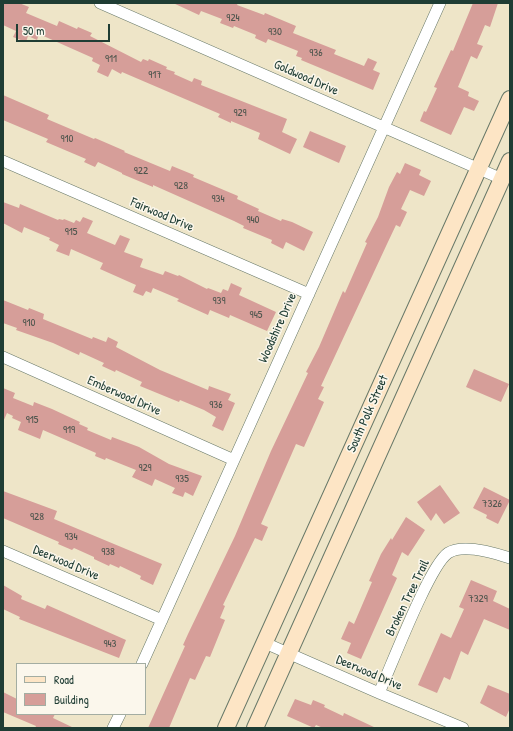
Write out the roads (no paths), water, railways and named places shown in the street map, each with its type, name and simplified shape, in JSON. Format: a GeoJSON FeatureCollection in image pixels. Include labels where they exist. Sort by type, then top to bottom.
{"type":"FeatureCollection","features":[{"type":"Feature","properties":{"kind":"main road","name":"South Polk Street"},"geometry":{"type":"LineString","coordinates":[[226,728],[510,99]]}},
{"type":"Feature","properties":{"kind":"main road","name":"South Polk Street"},"geometry":{"type":"LineString","coordinates":[[255,728],[510,161]]}},
{"type":"Feature","properties":{"kind":"main road"},"geometry":{"type":"LineString","coordinates":[[382,382],[406,392]]}},
{"type":"Feature","properties":{"kind":"street","name":"Goldwood Drive"},"geometry":{"type":"LineString","coordinates":[[100,3],[502,179]]}},
{"type":"Feature","properties":{"kind":"street","name":"Woodshire Drive"},"geometry":{"type":"LineString","coordinates":[[142,663],[440,3]]}},
{"type":"Feature","properties":{"kind":"street","name":"Fairwood Drive"},"geometry":{"type":"LineString","coordinates":[[3,161],[309,294]]}},
{"type":"Feature","properties":{"kind":"street","name":"Emberwood Drive"},"geometry":{"type":"LineString","coordinates":[[3,358],[234,460]]}},
{"type":"Feature","properties":{"kind":"street","name":"Broken Tree Trail"},"geometry":{"type":"LineString","coordinates":[[379,693],[423,592],[436,566],[448,553],[465,549],[489,550],[510,558]]}},
{"type":"Feature","properties":{"kind":"street","name":"Deerwood Drive"},"geometry":{"type":"LineString","coordinates":[[3,551],[162,620]]}},
{"type":"Feature","properties":{"kind":"street","name":"Deerwood Drive"},"geometry":{"type":"LineString","coordinates":[[265,642],[288,654],[463,728]]}},
{"type":"Feature","properties":{"kind":"street"},"geometry":{"type":"LineString","coordinates":[[113,728],[120,715]]}}]}
